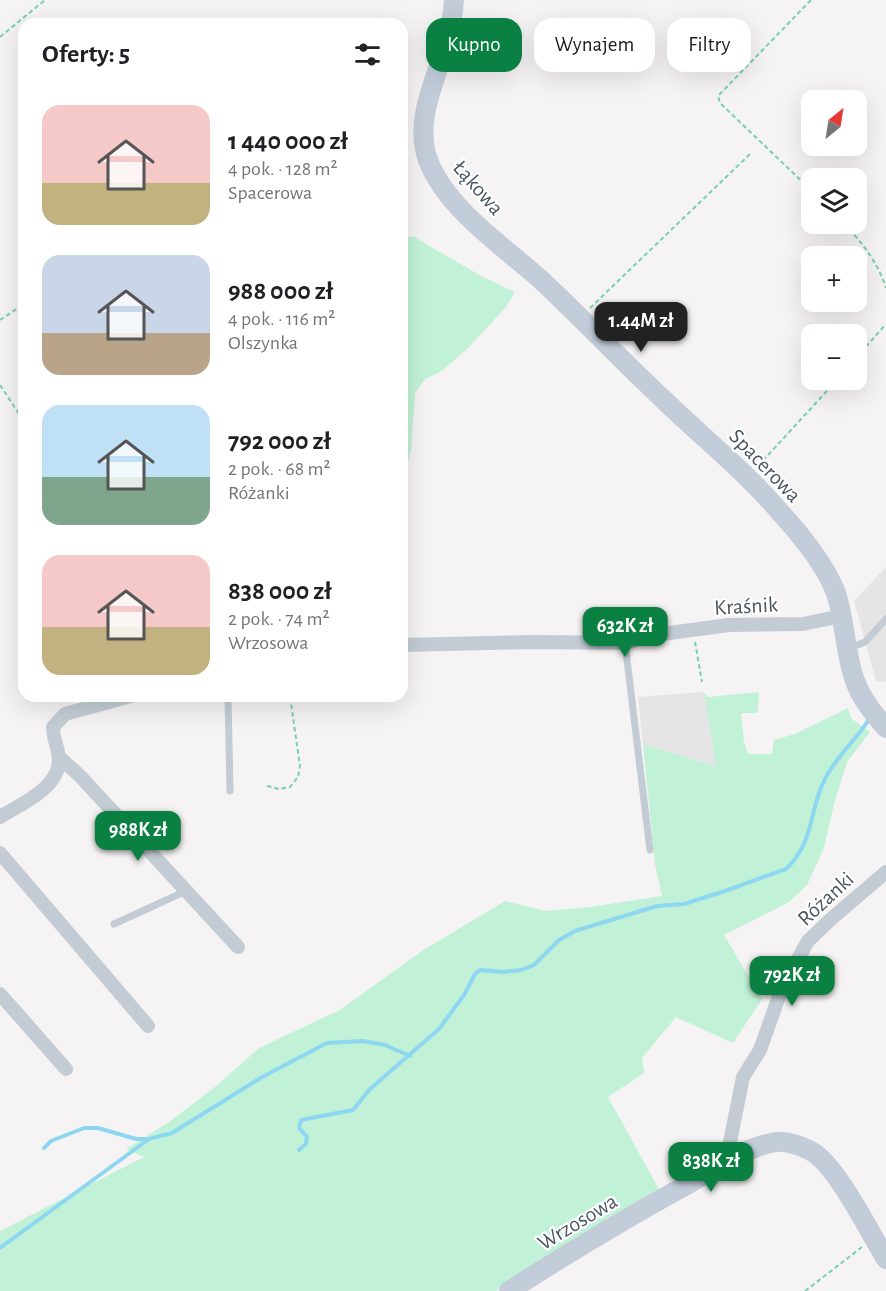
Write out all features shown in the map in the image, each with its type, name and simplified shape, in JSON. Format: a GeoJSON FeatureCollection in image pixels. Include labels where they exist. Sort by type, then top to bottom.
{"type":"FeatureCollection","features":[{"type":"Feature","properties":{"kind":"street","name":"Łąkowa"},"geometry":{"type":"LineString","coordinates":[[454,0],[446,44],[428,100],[424,122],[424,140],[428,159],[442,187],[456,203],[541,280]]}},
{"type":"Feature","properties":{"kind":"street","name":"Spacerowa"},"geometry":{"type":"LineString","coordinates":[[541,280],[678,414],[748,477],[781,513],[828,577],[841,616],[854,679],[886,728]]}},
{"type":"Feature","properties":{"kind":"street","name":"Kraśnik"},"geometry":{"type":"LineString","coordinates":[[408,645],[625,643],[647,636],[693,630],[729,626],[802,624],[841,616]]}},
{"type":"Feature","properties":{"kind":"street"},"geometry":{"type":"LineString","coordinates":[[0,817],[44,788],[53,778],[58,769],[59,757],[53,740],[53,728],[65,714],[108,702]]}},
{"type":"Feature","properties":{"kind":"street"},"geometry":{"type":"LineString","coordinates":[[59,757],[80,776],[238,947]]}},
{"type":"Feature","properties":{"kind":"street"},"geometry":{"type":"LineString","coordinates":[[0,854],[148,1026]]}},
{"type":"Feature","properties":{"kind":"street","name":"Różanki"},"geometry":{"type":"LineString","coordinates":[[729,1161],[730,1142],[743,1077],[760,1050],[782,988],[808,941],[886,872]]}},
{"type":"Feature","properties":{"kind":"street"},"geometry":{"type":"LineString","coordinates":[[2,999],[66,1069]]}},
{"type":"Feature","properties":{"kind":"street","name":"Wrzosowa"},"geometry":{"type":"LineString","coordinates":[[509,1291],[592,1239],[729,1161],[755,1148],[779,1142],[794,1144],[813,1152],[834,1172],[886,1259]]}},
{"type":"Feature","properties":{"kind":"lane"},"geometry":{"type":"LineString","coordinates":[[847,650],[865,642],[886,619]]}},
{"type":"Feature","properties":{"kind":"lane"},"geometry":{"type":"LineString","coordinates":[[625,643],[650,850]]}},
{"type":"Feature","properties":{"kind":"lane"},"geometry":{"type":"LineString","coordinates":[[228,702],[230,791]]}},
{"type":"Feature","properties":{"kind":"lane"},"geometry":{"type":"LineString","coordinates":[[114,924],[186,891]]}},
{"type":"Feature","properties":{"kind":"path"},"geometry":{"type":"LineString","coordinates":[[23,18],[45,0]]}},
{"type":"Feature","properties":{"kind":"path"},"geometry":{"type":"LineString","coordinates":[[801,181],[720,103],[718,96],[811,0]]}},
{"type":"Feature","properties":{"kind":"path"},"geometry":{"type":"LineString","coordinates":[[0,37],[18,22]]}},
{"type":"Feature","properties":{"kind":"path"},"geometry":{"type":"LineString","coordinates":[[580,319],[750,154]]}},
{"type":"Feature","properties":{"kind":"path"},"geometry":{"type":"LineString","coordinates":[[854,234],[861,241],[883,277],[886,288]]}},
{"type":"Feature","properties":{"kind":"path"},"geometry":{"type":"LineString","coordinates":[[0,320],[18,308]]}},
{"type":"Feature","properties":{"kind":"path"},"geometry":{"type":"LineString","coordinates":[[867,346],[886,324]]}},
{"type":"Feature","properties":{"kind":"path"},"geometry":{"type":"LineString","coordinates":[[0,385],[18,412]]}},
{"type":"Feature","properties":{"kind":"path"},"geometry":{"type":"LineString","coordinates":[[748,477],[828,390]]}},
{"type":"Feature","properties":{"kind":"path"},"geometry":{"type":"LineString","coordinates":[[693,630],[702,682]]}},
{"type":"Feature","properties":{"kind":"path"},"geometry":{"type":"LineString","coordinates":[[267,786],[279,789],[290,787],[298,777],[300,766],[291,702]]}},
{"type":"Feature","properties":{"kind":"path"},"geometry":{"type":"LineString","coordinates":[[805,1291],[866,1244],[875,1241]]}},
{"type":"Feature","properties":{"kind":"shaded area"},"geometry":{"type":"Polygon","coordinates":[[[886,567],[886,682],[876,681],[854,601],[886,567]]]}},
{"type":"Feature","properties":{"kind":"shaded area"},"geometry":{"type":"Polygon","coordinates":[[[704,692],[717,766],[643,744],[638,697],[704,692]]]}},
{"type":"Feature","properties":{"kind":"green space"},"geometry":{"type":"Polygon","coordinates":[[[408,236],[414,237],[481,276],[515,292],[506,307],[469,347],[442,371],[425,379],[415,393],[408,462],[408,236]]]}},
{"type":"Feature","properties":{"kind":"green space"},"geometry":{"type":"Polygon","coordinates":[[[704,692],[708,697],[759,692],[758,713],[741,713],[744,742],[748,754],[772,754],[774,740],[795,734],[848,708],[851,718],[870,732],[847,762],[824,848],[807,885],[789,902],[724,935],[762,999],[733,1043],[676,1017],[642,1058],[644,1073],[608,1097],[659,1189],[517,1275],[496,1291],[0,1291],[0,1231],[144,1157],[126,1149],[169,1122],[215,1087],[259,1048],[340,1010],[422,951],[505,901],[546,911],[662,896],[655,864],[643,744],[716,766],[704,692]]]}},
{"type":"Feature","properties":{"kind":"waterway"},"geometry":{"type":"LineString","coordinates":[[299,1150],[306,1144],[307,1137],[299,1128],[301,1120],[353,1110],[370,1089],[439,1029],[464,995],[475,974],[480,970],[503,972],[521,970],[534,965],[559,940],[575,931],[657,906],[684,904],[786,869],[802,848],[819,792],[828,773],[868,721]]}},
{"type":"Feature","properties":{"kind":"waterway"},"geometry":{"type":"LineString","coordinates":[[44,1148],[51,1141],[84,1128],[98,1128],[136,1139],[149,1139],[172,1133],[264,1076],[327,1043],[363,1041],[385,1045],[410,1056]]}},
{"type":"Feature","properties":{"kind":"waterway"},"geometry":{"type":"LineString","coordinates":[[0,1248],[149,1139]]}}]}
